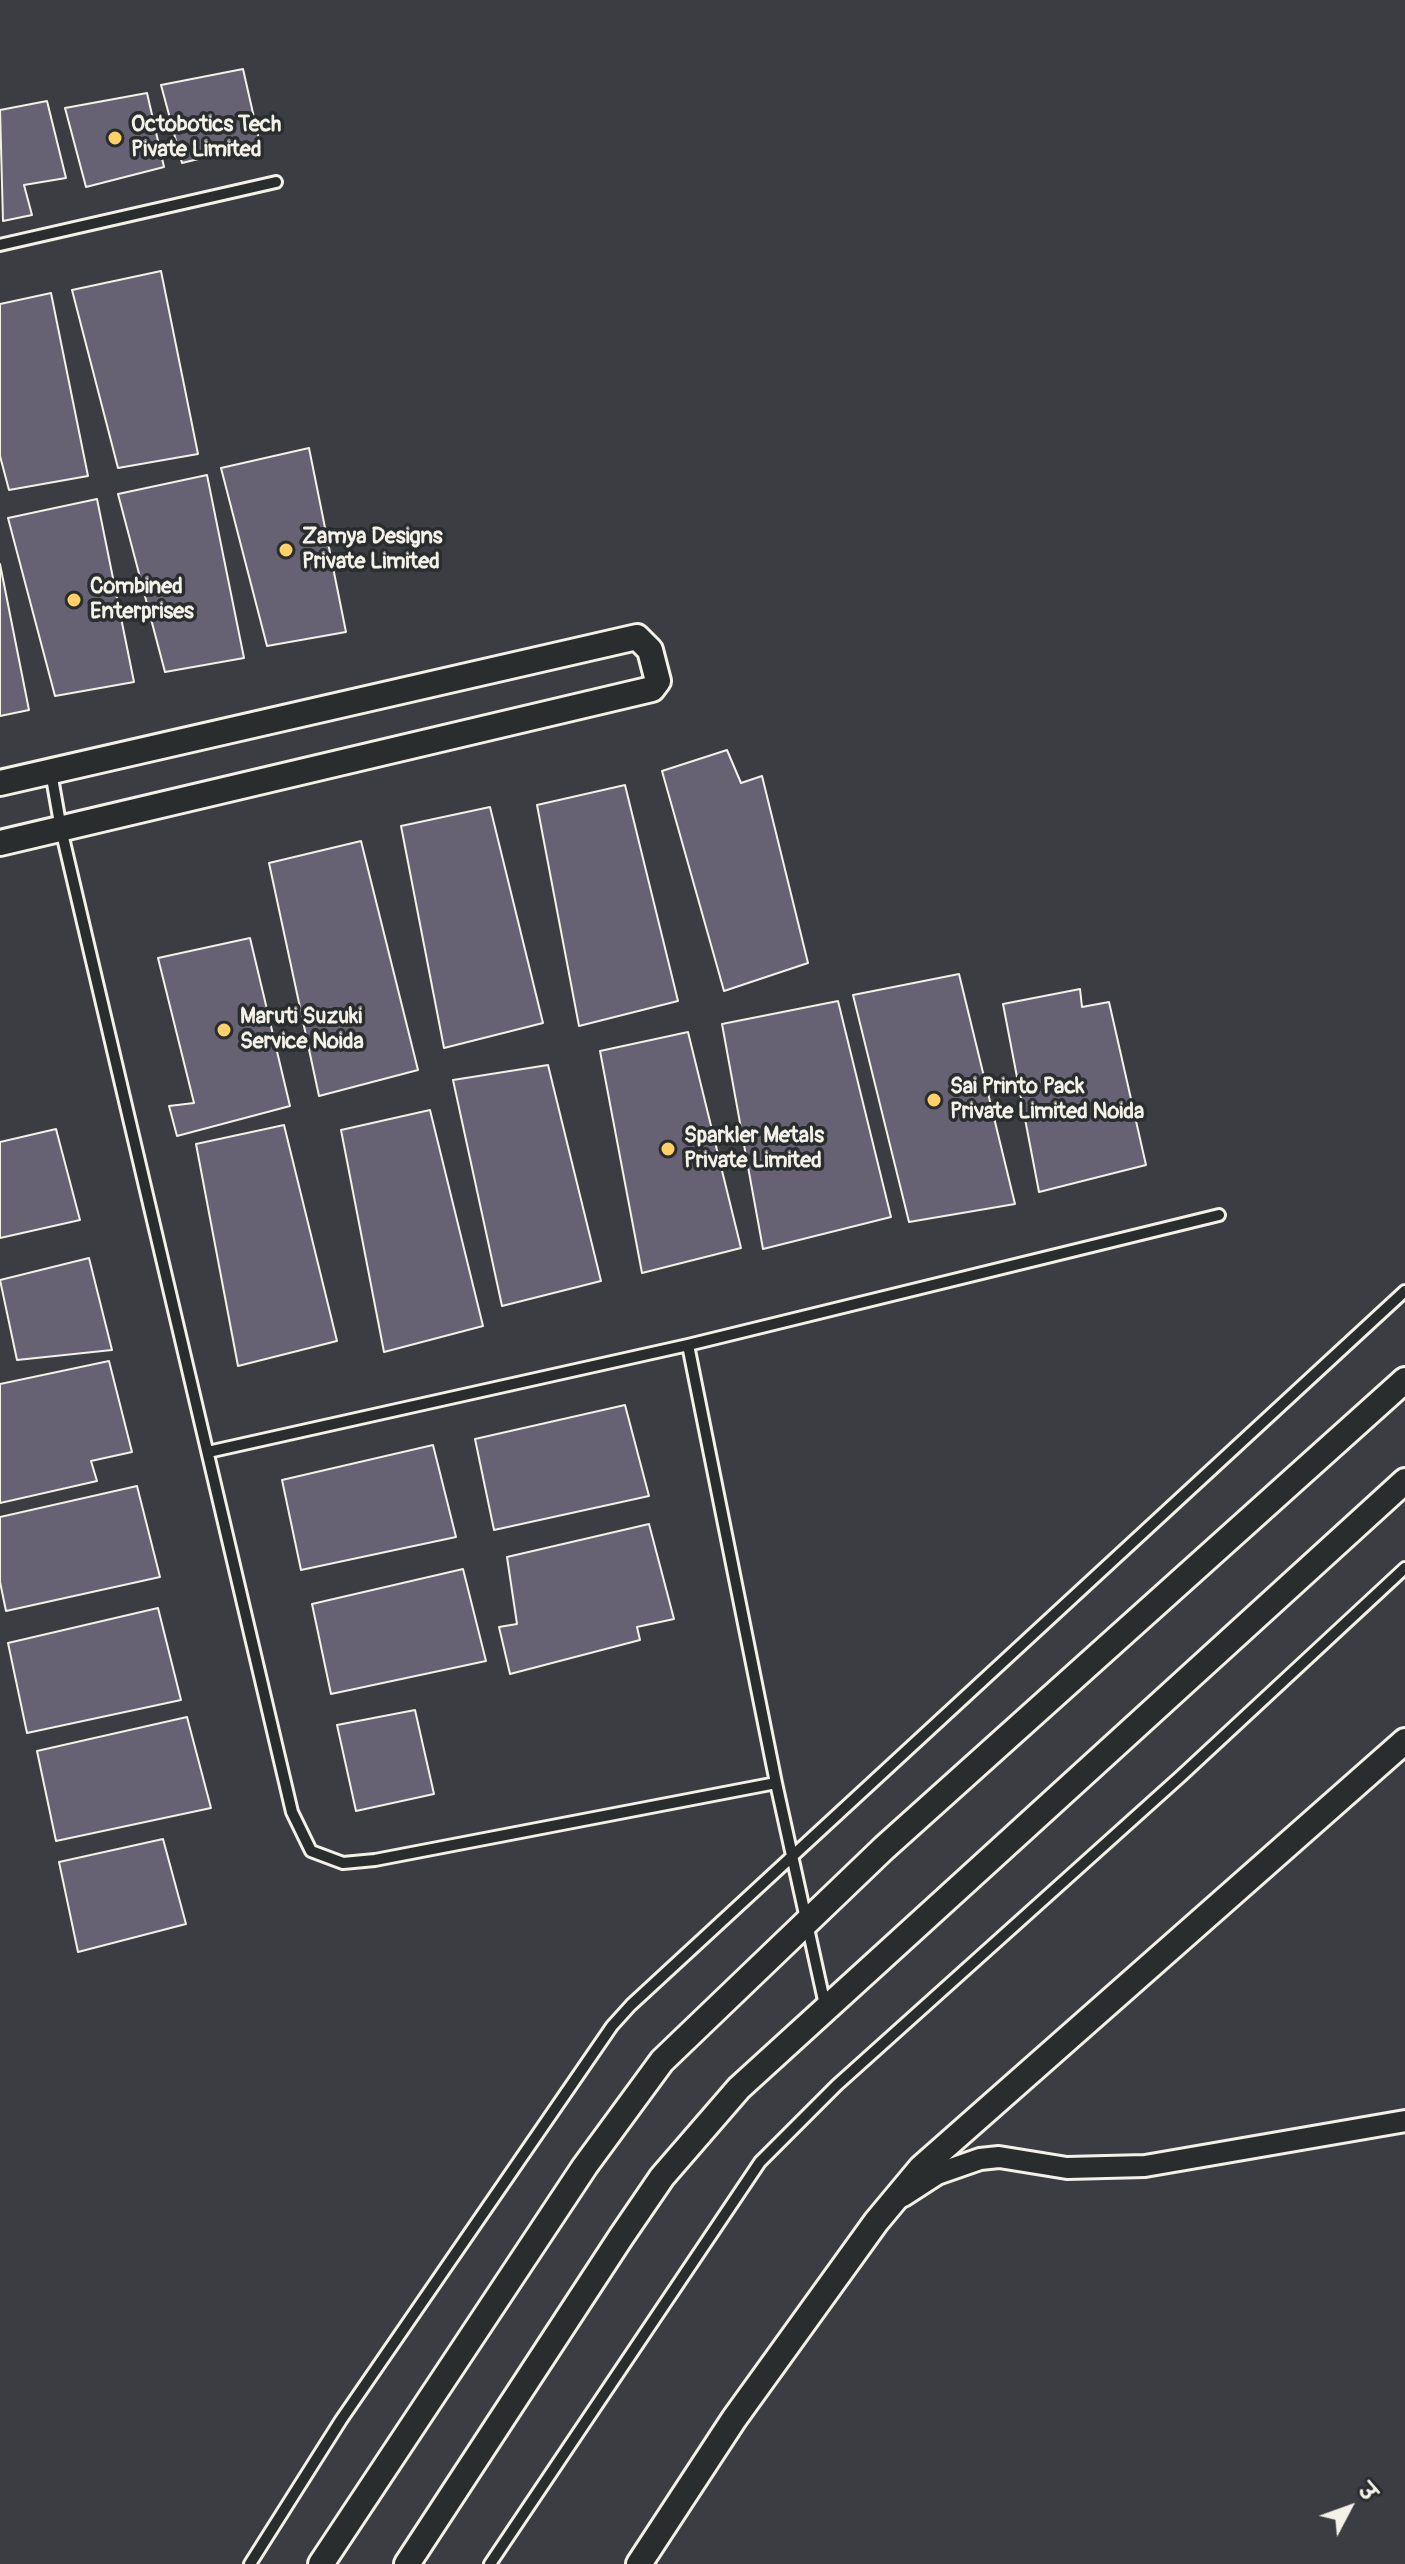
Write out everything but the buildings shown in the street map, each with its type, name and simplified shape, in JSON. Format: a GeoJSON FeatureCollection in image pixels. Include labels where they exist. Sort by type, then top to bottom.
{"type":"FeatureCollection","features":[{"type":"Feature","properties":{"kind":"street"},"geometry":{"type":"LineString","coordinates":[[0,783],[637,637],[650,649],[658,681],[652,689],[0,843]]}},
{"type":"Feature","properties":{"kind":"street"},"geometry":{"type":"LineString","coordinates":[[321,2564],[585,2166],[662,2061],[809,1919],[1209,1552],[1405,1380]]}},
{"type":"Feature","properties":{"kind":"street"},"geometry":{"type":"LineString","coordinates":[[407,2564],[662,2177],[739,2088],[1405,1481]]}},
{"type":"Feature","properties":{"kind":"street"},"geometry":{"type":"LineString","coordinates":[[639,2564],[734,2419],[890,2204],[921,2168],[1405,1741]]}},
{"type":"Feature","properties":{"kind":"street"},"geometry":{"type":"LineString","coordinates":[[890,2204],[937,2174],[980,2159],[999,2157],[1067,2168],[1145,2166],[1405,2121]]}},
{"type":"Feature","properties":{"kind":"lane"},"geometry":{"type":"LineString","coordinates":[[0,245],[276,182]]}},
{"type":"Feature","properties":{"kind":"lane"},"geometry":{"type":"LineString","coordinates":[[51,772],[61,829],[292,1812],[311,1851],[343,1863],[375,1860],[776,1783]]}},
{"type":"Feature","properties":{"kind":"lane"},"geometry":{"type":"LineString","coordinates":[[208,1452],[688,1345],[1219,1215]]}},
{"type":"Feature","properties":{"kind":"lane"},"geometry":{"type":"LineString","coordinates":[[250,2564],[341,2420],[612,2026],[649,1986],[1405,1291]]}},
{"type":"Feature","properties":{"kind":"lane"},"geometry":{"type":"LineString","coordinates":[[688,1345],[776,1783],[809,1919],[826,2008]]}},
{"type":"Feature","properties":{"kind":"lane"},"geometry":{"type":"LineString","coordinates":[[490,2564],[734,2196],[778,2142],[1405,1568]]}},
{"type":"Feature","properties":{"kind":"place","name":"Octobotics Tech Pivate Limited"},"geometry":{"type":"Point","coordinates":[115,138]}},
{"type":"Feature","properties":{"kind":"place","name":"Zamya Designs Private Limited"},"geometry":{"type":"Point","coordinates":[286,550]}},
{"type":"Feature","properties":{"kind":"place","name":"Combined Enterprises"},"geometry":{"type":"Point","coordinates":[74,600]}},
{"type":"Feature","properties":{"kind":"place","name":"Maruti Suzuki Service Noida"},"geometry":{"type":"Point","coordinates":[224,1030]}},
{"type":"Feature","properties":{"kind":"place","name":"Sai Printo Pack Private Limited Noida"},"geometry":{"type":"Point","coordinates":[934,1100]}},
{"type":"Feature","properties":{"kind":"place","name":"Sparkler Metals Private Limited"},"geometry":{"type":"Point","coordinates":[668,1149]}}]}
